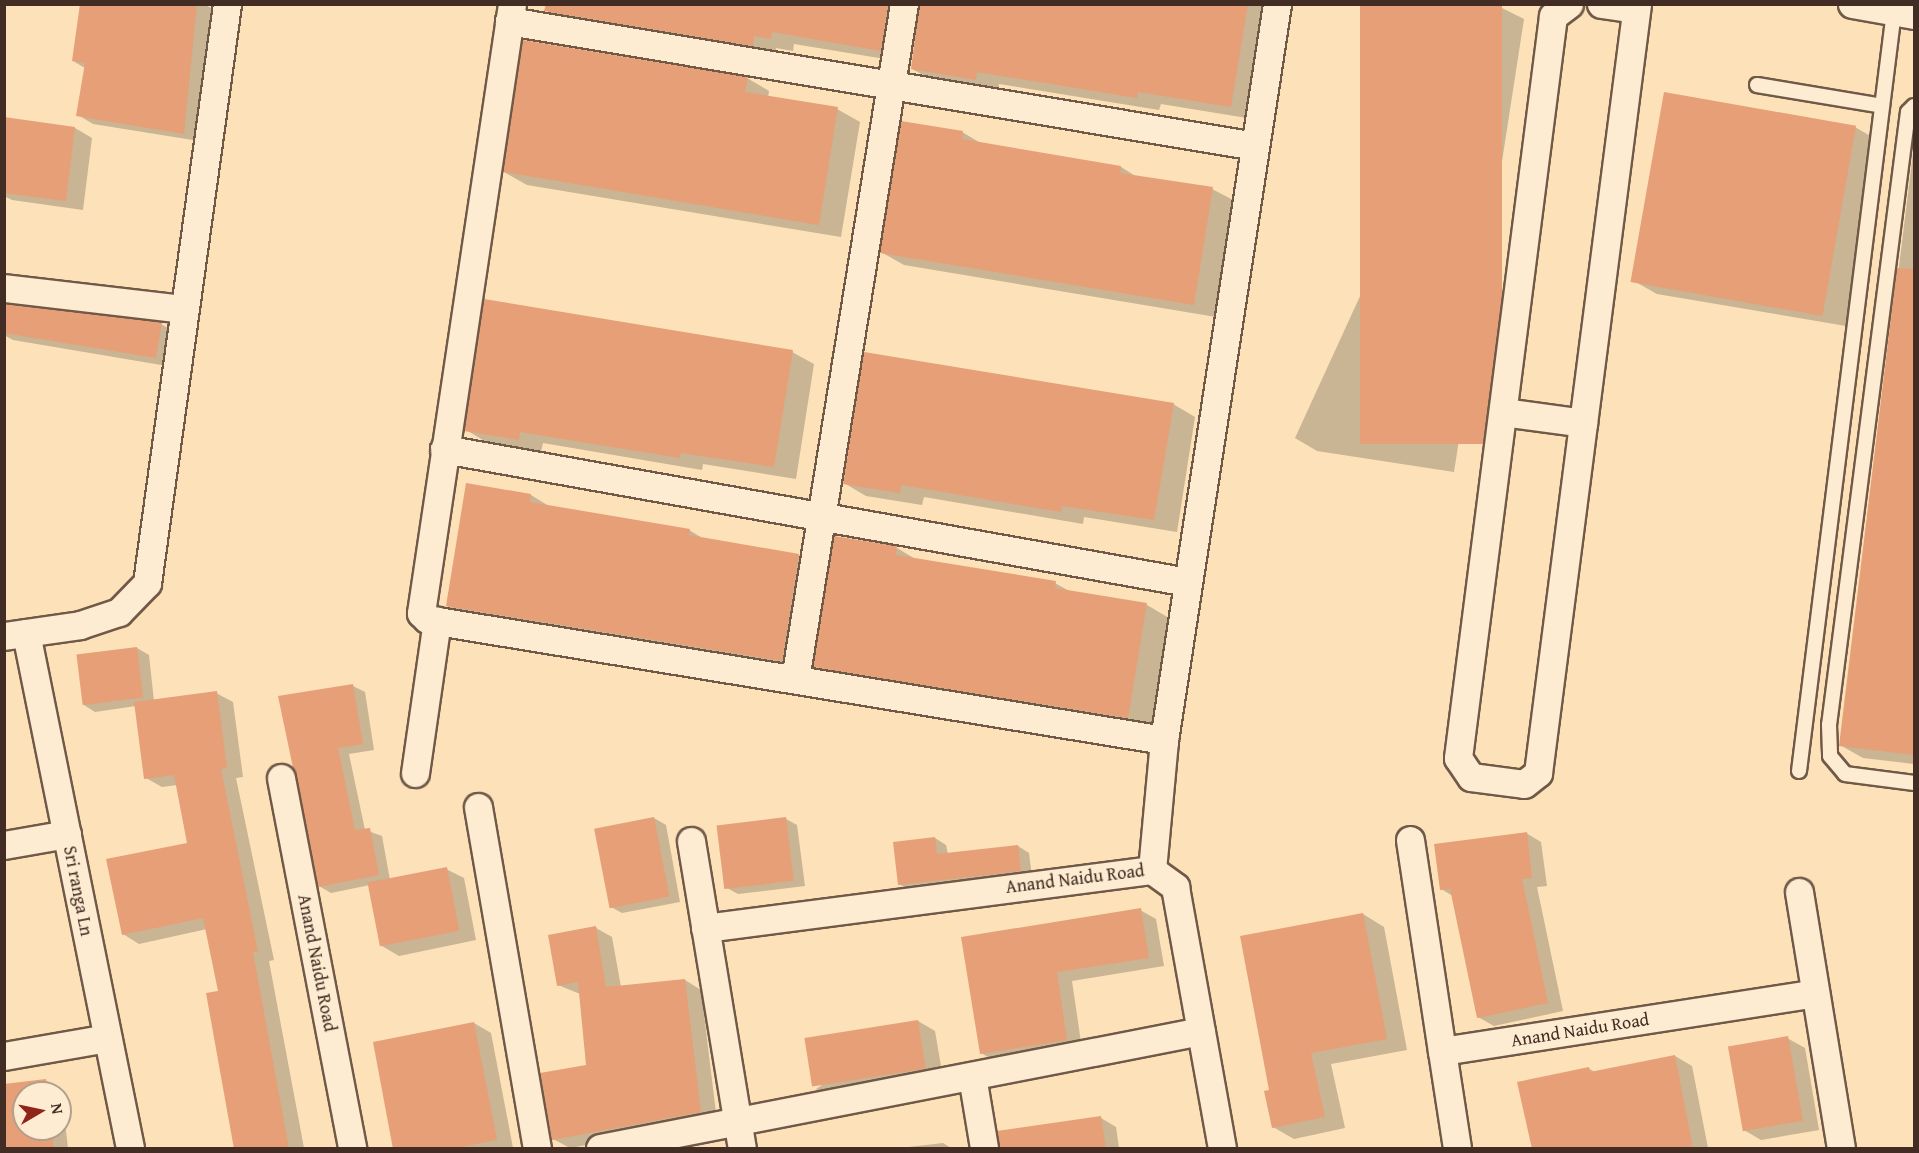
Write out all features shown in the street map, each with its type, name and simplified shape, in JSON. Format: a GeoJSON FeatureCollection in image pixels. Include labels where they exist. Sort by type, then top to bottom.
{"type":"FeatureCollection","features":[{"type":"Feature","properties":{"kind":"street"},"geometry":{"type":"LineString","coordinates":[[15,634],[80,625],[119,612],[147,583],[227,4]]}},
{"type":"Feature","properties":{"kind":"street"},"geometry":{"type":"LineString","coordinates":[[795,678],[904,4]]}},
{"type":"Feature","properties":{"kind":"street"},"geometry":{"type":"LineString","coordinates":[[1152,870],[1164,740],[1277,4]]}},
{"type":"Feature","properties":{"kind":"street"},"geometry":{"type":"LineString","coordinates":[[1569,4],[1553,16],[1458,758],[1471,777],[1524,784],[1538,772],[1636,7],[1601,4]]}},
{"type":"Feature","properties":{"kind":"street"},"geometry":{"type":"LineString","coordinates":[[1852,4],[1904,14]]}},
{"type":"Feature","properties":{"kind":"street"},"geometry":{"type":"LineString","coordinates":[[1164,740],[437,621],[427,619],[421,613],[421,600],[510,13],[891,86],[1256,146]]}},
{"type":"Feature","properties":{"kind":"street"},"geometry":{"type":"LineString","coordinates":[[4,288],[184,309]]}},
{"type":"Feature","properties":{"kind":"street"},"geometry":{"type":"LineString","coordinates":[[1503,412],[1583,423]]}},
{"type":"Feature","properties":{"kind":"street"},"geometry":{"type":"LineString","coordinates":[[444,449],[1188,582]]}},
{"type":"Feature","properties":{"kind":"street"},"geometry":{"type":"LineString","coordinates":[[415,773],[437,621]]}},
{"type":"Feature","properties":{"kind":"street","name":"Sri ranga Ln"},"geometry":{"type":"LineString","coordinates":[[15,634],[67,834],[130,1149]]}},
{"type":"Feature","properties":{"kind":"street","name":"Anand Naidu Road"},"geometry":{"type":"LineString","coordinates":[[281,778],[352,1149]]}},
{"type":"Feature","properties":{"kind":"street"},"geometry":{"type":"LineString","coordinates":[[478,807],[537,1149]]}},
{"type":"Feature","properties":{"kind":"street"},"geometry":{"type":"LineString","coordinates":[[4,846],[67,834]]}},
{"type":"Feature","properties":{"kind":"street"},"geometry":{"type":"LineString","coordinates":[[1410,840],[1457,1149]]}},
{"type":"Feature","properties":{"kind":"street"},"geometry":{"type":"LineString","coordinates":[[691,841],[742,1149]]}},
{"type":"Feature","properties":{"kind":"street","name":"Anand Naidu Road"},"geometry":{"type":"LineString","coordinates":[[705,928],[1152,870],[1175,887],[1222,1149]]}},
{"type":"Feature","properties":{"kind":"street"},"geometry":{"type":"LineString","coordinates":[[1799,892],[1841,1149]]}},
{"type":"Feature","properties":{"kind":"street","name":"Anand Naidu Road"},"geometry":{"type":"LineString","coordinates":[[1442,1051],[1815,993]]}},
{"type":"Feature","properties":{"kind":"street"},"geometry":{"type":"LineString","coordinates":[[600,1149],[1201,1031]]}},
{"type":"Feature","properties":{"kind":"street"},"geometry":{"type":"LineString","coordinates":[[4,1056],[107,1038]]}},
{"type":"Feature","properties":{"kind":"street"},"geometry":{"type":"LineString","coordinates":[[972,1076],[984,1149]]}},
{"type":"Feature","properties":{"kind":"lane"},"geometry":{"type":"LineString","coordinates":[[1799,771],[1882,106],[1904,14]]}},
{"type":"Feature","properties":{"kind":"lane"},"geometry":{"type":"LineString","coordinates":[[1757,85],[1882,106]]}},
{"type":"Feature","properties":{"kind":"lane"},"geometry":{"type":"LineString","coordinates":[[1914,106],[1908,112],[1829,725],[1830,756],[1845,774],[1914,783]]}},
{"type":"Feature","properties":{"kind":"building"},"geometry":{"type":"Polygon","coordinates":[[[80,4],[197,4],[184,134],[76,116],[85,63],[72,61],[80,4]]]}},
{"type":"Feature","properties":{"kind":"building"},"geometry":{"type":"Polygon","coordinates":[[[546,4],[888,4],[881,51],[772,32],[771,39],[754,36],[753,46],[544,11],[546,4]]]}},
{"type":"Feature","properties":{"kind":"building"},"geometry":{"type":"Polygon","coordinates":[[[919,4],[1248,4],[1231,107],[1138,92],[1137,98],[977,72],[976,80],[911,69],[919,4]]]}},
{"type":"Feature","properties":{"kind":"building"},"geometry":{"type":"Polygon","coordinates":[[[1360,4],[1502,4],[1502,444],[1360,444],[1360,4]]]}},
{"type":"Feature","properties":{"kind":"building"},"geometry":{"type":"Polygon","coordinates":[[[523,40],[748,77],[745,92],[838,107],[819,225],[503,172],[523,40]]]}},
{"type":"Feature","properties":{"kind":"building"},"geometry":{"type":"Polygon","coordinates":[[[1664,92],[1856,126],[1823,316],[1630,282],[1664,92]]]}},
{"type":"Feature","properties":{"kind":"building"},"geometry":{"type":"Polygon","coordinates":[[[4,117],[75,127],[66,201],[4,193],[4,117]]]}},
{"type":"Feature","properties":{"kind":"building"},"geometry":{"type":"Polygon","coordinates":[[[901,121],[963,131],[962,139],[1121,166],[1120,173],[1213,187],[1194,305],[880,253],[901,121]]]}},
{"type":"Feature","properties":{"kind":"building"},"geometry":{"type":"Polygon","coordinates":[[[1897,268],[1914,269],[1914,755],[1839,746],[1897,268]]]}},
{"type":"Feature","properties":{"kind":"building"},"geometry":{"type":"Polygon","coordinates":[[[484,299],[793,350],[774,467],[681,453],[680,458],[520,432],[519,440],[464,431],[484,299]]]}},
{"type":"Feature","properties":{"kind":"building"},"geometry":{"type":"Polygon","coordinates":[[[4,304],[162,322],[156,358],[4,333],[4,304]]]}},
{"type":"Feature","properties":{"kind":"building"},"geometry":{"type":"Polygon","coordinates":[[[864,352],[1174,403],[1154,520],[1062,506],[1061,512],[901,485],[900,493],[843,484],[864,352]]]}},
{"type":"Feature","properties":{"kind":"building"},"geometry":{"type":"Polygon","coordinates":[[[466,483],[531,494],[530,502],[690,529],[689,535],[799,554],[782,661],[446,606],[466,483]]]}},
{"type":"Feature","properties":{"kind":"building"},"geometry":{"type":"Polygon","coordinates":[[[834,536],[897,546],[896,555],[1056,581],[1055,588],[1147,603],[1128,718],[813,667],[834,536]]]}},
{"type":"Feature","properties":{"kind":"building"},"geometry":{"type":"Polygon","coordinates":[[[137,647],[143,698],[83,705],[76,654],[137,647]]]}},
{"type":"Feature","properties":{"kind":"building"},"geometry":{"type":"Polygon","coordinates":[[[353,684],[363,744],[338,748],[355,830],[370,828],[379,875],[318,887],[278,696],[353,684]]]}},
{"type":"Feature","properties":{"kind":"building"},"geometry":{"type":"Polygon","coordinates":[[[217,691],[227,768],[221,769],[258,952],[253,952],[289,1149],[234,1149],[206,993],[218,991],[203,918],[122,935],[106,859],[187,843],[174,775],[144,779],[134,702],[217,691]]]}},
{"type":"Feature","properties":{"kind":"building"},"geometry":{"type":"Polygon","coordinates":[[[654,817],[669,897],[610,908],[594,829],[654,817]]]}},
{"type":"Feature","properties":{"kind":"building"},"geometry":{"type":"Polygon","coordinates":[[[786,817],[794,881],[724,889],[717,826],[786,817]]]}},
{"type":"Feature","properties":{"kind":"building"},"geometry":{"type":"Polygon","coordinates":[[[1527,832],[1532,878],[1522,879],[1548,1003],[1477,1018],[1450,889],[1440,890],[1434,844],[1527,832]]]}},
{"type":"Feature","properties":{"kind":"building"},"geometry":{"type":"Polygon","coordinates":[[[935,837],[937,854],[1018,845],[1021,871],[898,885],[893,842],[935,837]]]}},
{"type":"Feature","properties":{"kind":"building"},"geometry":{"type":"Polygon","coordinates":[[[447,867],[459,931],[380,946],[367,882],[447,867]]]}},
{"type":"Feature","properties":{"kind":"building"},"geometry":{"type":"Polygon","coordinates":[[[1141,908],[1149,958],[1057,972],[1067,1040],[980,1054],[961,937],[1141,908]]]}},
{"type":"Feature","properties":{"kind":"building"},"geometry":{"type":"Polygon","coordinates":[[[1363,913],[1387,1039],[1311,1053],[1325,1117],[1272,1128],[1264,1091],[1269,1090],[1240,936],[1363,913]]]}},
{"type":"Feature","properties":{"kind":"building"},"geometry":{"type":"Polygon","coordinates":[[[596,926],[606,987],[685,979],[701,1112],[552,1140],[540,1073],[586,1065],[578,982],[557,986],[548,935],[596,926]]]}},
{"type":"Feature","properties":{"kind":"building"},"geometry":{"type":"Polygon","coordinates":[[[918,1020],[926,1068],[812,1086],[804,1038],[918,1020]]]}},
{"type":"Feature","properties":{"kind":"building"},"geometry":{"type":"Polygon","coordinates":[[[474,1022],[497,1140],[451,1149],[393,1149],[373,1042],[474,1022]]]}},
{"type":"Feature","properties":{"kind":"building"},"geometry":{"type":"Polygon","coordinates":[[[1788,1036],[1803,1121],[1743,1131],[1728,1047],[1788,1036]]]}},
{"type":"Feature","properties":{"kind":"building"},"geometry":{"type":"Polygon","coordinates":[[[1675,1055],[1693,1149],[1532,1149],[1517,1082],[1589,1067],[1590,1072],[1675,1055]]]}},
{"type":"Feature","properties":{"kind":"building"},"geometry":{"type":"Polygon","coordinates":[[[12,1083],[12,1141],[53,1141],[54,1149],[4,1149],[4,1084],[12,1083]]]}},
{"type":"Feature","properties":{"kind":"building"},"geometry":{"type":"Polygon","coordinates":[[[1101,1116],[1106,1149],[999,1149],[997,1131],[1101,1116]]]}}]}
